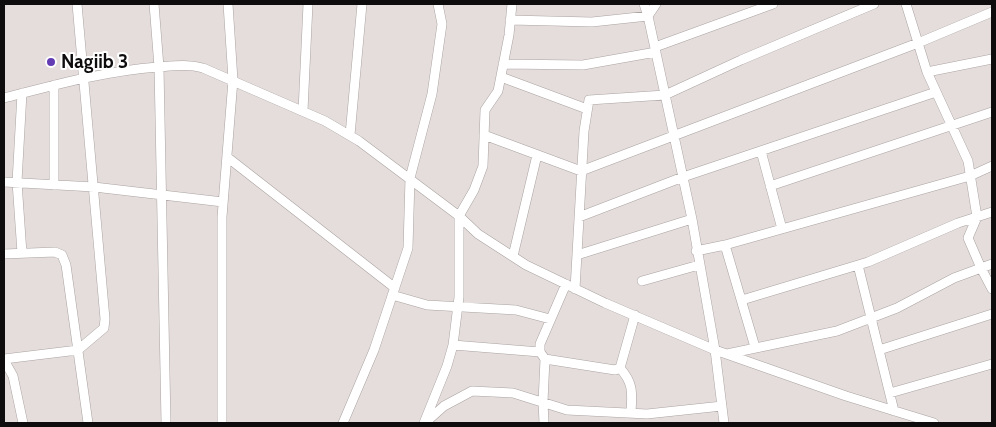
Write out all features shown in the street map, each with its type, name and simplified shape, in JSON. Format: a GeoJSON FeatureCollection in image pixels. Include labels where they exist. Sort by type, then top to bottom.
{"type":"FeatureCollection","features":[{"type":"Feature","properties":{"kind":"street"},"geometry":{"type":"LineString","coordinates":[[23,423],[13,376],[4,360],[78,350],[104,328],[105,319],[94,187],[77,4]]}},
{"type":"Feature","properties":{"kind":"street"},"geometry":{"type":"LineString","coordinates":[[154,4],[159,67],[166,423]]}},
{"type":"Feature","properties":{"kind":"street"},"geometry":{"type":"LineString","coordinates":[[222,423],[223,202],[233,80],[228,4]]}},
{"type":"Feature","properties":{"kind":"street"},"geometry":{"type":"LineString","coordinates":[[303,111],[308,4]]}},
{"type":"Feature","properties":{"kind":"street"},"geometry":{"type":"LineString","coordinates":[[350,135],[362,4]]}},
{"type":"Feature","properties":{"kind":"street"},"geometry":{"type":"LineString","coordinates":[[343,423],[374,350],[408,248],[410,178],[432,94],[442,24],[438,4]]}},
{"type":"Feature","properties":{"kind":"street"},"geometry":{"type":"LineString","coordinates":[[424,423],[447,366],[453,345],[458,308],[459,216],[474,190],[483,166],[485,110],[498,91],[504,64],[512,4]]}},
{"type":"Feature","properties":{"kind":"street"},"geometry":{"type":"LineString","coordinates":[[644,4],[692,219],[696,251],[715,350],[724,423]]}},
{"type":"Feature","properties":{"kind":"street"},"geometry":{"type":"LineString","coordinates":[[648,16],[656,4]]}},
{"type":"Feature","properties":{"kind":"street"},"geometry":{"type":"LineString","coordinates":[[504,64],[583,65],[655,50],[773,4]]}},
{"type":"Feature","properties":{"kind":"street"},"geometry":{"type":"LineString","coordinates":[[575,288],[581,171],[589,100],[665,95],[741,60],[874,4]]}},
{"type":"Feature","properties":{"kind":"street"},"geometry":{"type":"LineString","coordinates":[[906,4],[927,72],[968,161],[977,217],[968,238],[992,289]]}},
{"type":"Feature","properties":{"kind":"street"},"geometry":{"type":"LineString","coordinates":[[484,136],[581,171],[918,43],[992,12]]}},
{"type":"Feature","properties":{"kind":"street"},"geometry":{"type":"LineString","coordinates":[[510,20],[592,22],[648,16]]}},
{"type":"Feature","properties":{"kind":"street"},"geometry":{"type":"LineString","coordinates":[[927,72],[992,59]]}},
{"type":"Feature","properties":{"kind":"street"},"geometry":{"type":"LineString","coordinates":[[4,98],[134,68],[194,66],[203,68],[325,121],[350,135],[410,178],[459,216],[478,234],[526,265],[715,350],[934,423]]}},
{"type":"Feature","properties":{"kind":"street"},"geometry":{"type":"LineString","coordinates":[[501,77],[587,108]]}},
{"type":"Feature","properties":{"kind":"street"},"geometry":{"type":"LineString","coordinates":[[54,85],[54,185]]}},
{"type":"Feature","properties":{"kind":"street"},"geometry":{"type":"LineString","coordinates":[[579,217],[683,177],[936,92]]}},
{"type":"Feature","properties":{"kind":"street"},"geometry":{"type":"LineString","coordinates":[[22,93],[17,182],[22,253]]}},
{"type":"Feature","properties":{"kind":"street"},"geometry":{"type":"LineString","coordinates":[[770,186],[992,112]]}},
{"type":"Feature","properties":{"kind":"street"},"geometry":{"type":"LineString","coordinates":[[761,151],[782,229]]}},
{"type":"Feature","properties":{"kind":"street"},"geometry":{"type":"LineString","coordinates":[[513,256],[537,155]]}},
{"type":"Feature","properties":{"kind":"street"},"geometry":{"type":"LineString","coordinates":[[227,157],[393,291],[426,305],[516,310],[550,319]]}},
{"type":"Feature","properties":{"kind":"street"},"geometry":{"type":"LineString","coordinates":[[696,251],[726,245],[970,176],[992,166]]}},
{"type":"Feature","properties":{"kind":"street"},"geometry":{"type":"LineString","coordinates":[[4,182],[94,187],[223,202]]}},
{"type":"Feature","properties":{"kind":"street"},"geometry":{"type":"LineString","coordinates":[[742,300],[858,265],[958,223],[992,212]]}},
{"type":"Feature","properties":{"kind":"street"},"geometry":{"type":"LineString","coordinates":[[577,255],[692,219]]}},
{"type":"Feature","properties":{"kind":"street"},"geometry":{"type":"LineString","coordinates":[[726,245],[755,348]]}},
{"type":"Feature","properties":{"kind":"street"},"geometry":{"type":"LineString","coordinates":[[4,254],[55,252],[62,255],[66,265],[88,423]]}},
{"type":"Feature","properties":{"kind":"street"},"geometry":{"type":"LineString","coordinates":[[727,354],[837,331],[897,308],[954,278],[992,264]]}},
{"type":"Feature","properties":{"kind":"street"},"geometry":{"type":"LineString","coordinates":[[642,281],[699,265]]}},
{"type":"Feature","properties":{"kind":"street"},"geometry":{"type":"LineString","coordinates":[[858,265],[894,411]]}},
{"type":"Feature","properties":{"kind":"street"},"geometry":{"type":"LineString","coordinates":[[544,423],[540,344],[566,284]]}},
{"type":"Feature","properties":{"kind":"street"},"geometry":{"type":"LineString","coordinates":[[879,350],[992,314]]}},
{"type":"Feature","properties":{"kind":"street"},"geometry":{"type":"LineString","coordinates":[[620,368],[635,315]]}},
{"type":"Feature","properties":{"kind":"street"},"geometry":{"type":"LineString","coordinates":[[453,345],[542,356],[615,370],[620,368]]}},
{"type":"Feature","properties":{"kind":"street"},"geometry":{"type":"LineString","coordinates":[[890,393],[992,364]]}},
{"type":"Feature","properties":{"kind":"street"},"geometry":{"type":"LineString","coordinates":[[620,368],[627,377],[632,389],[631,413]]}},
{"type":"Feature","properties":{"kind":"street"},"geometry":{"type":"LineString","coordinates":[[424,423],[444,406],[472,391],[513,393],[567,410],[646,414],[722,406]]}},
{"type":"Feature","properties":{"kind":"place","name":"Nagiib 3"},"geometry":{"type":"Point","coordinates":[51,62]}}]}
